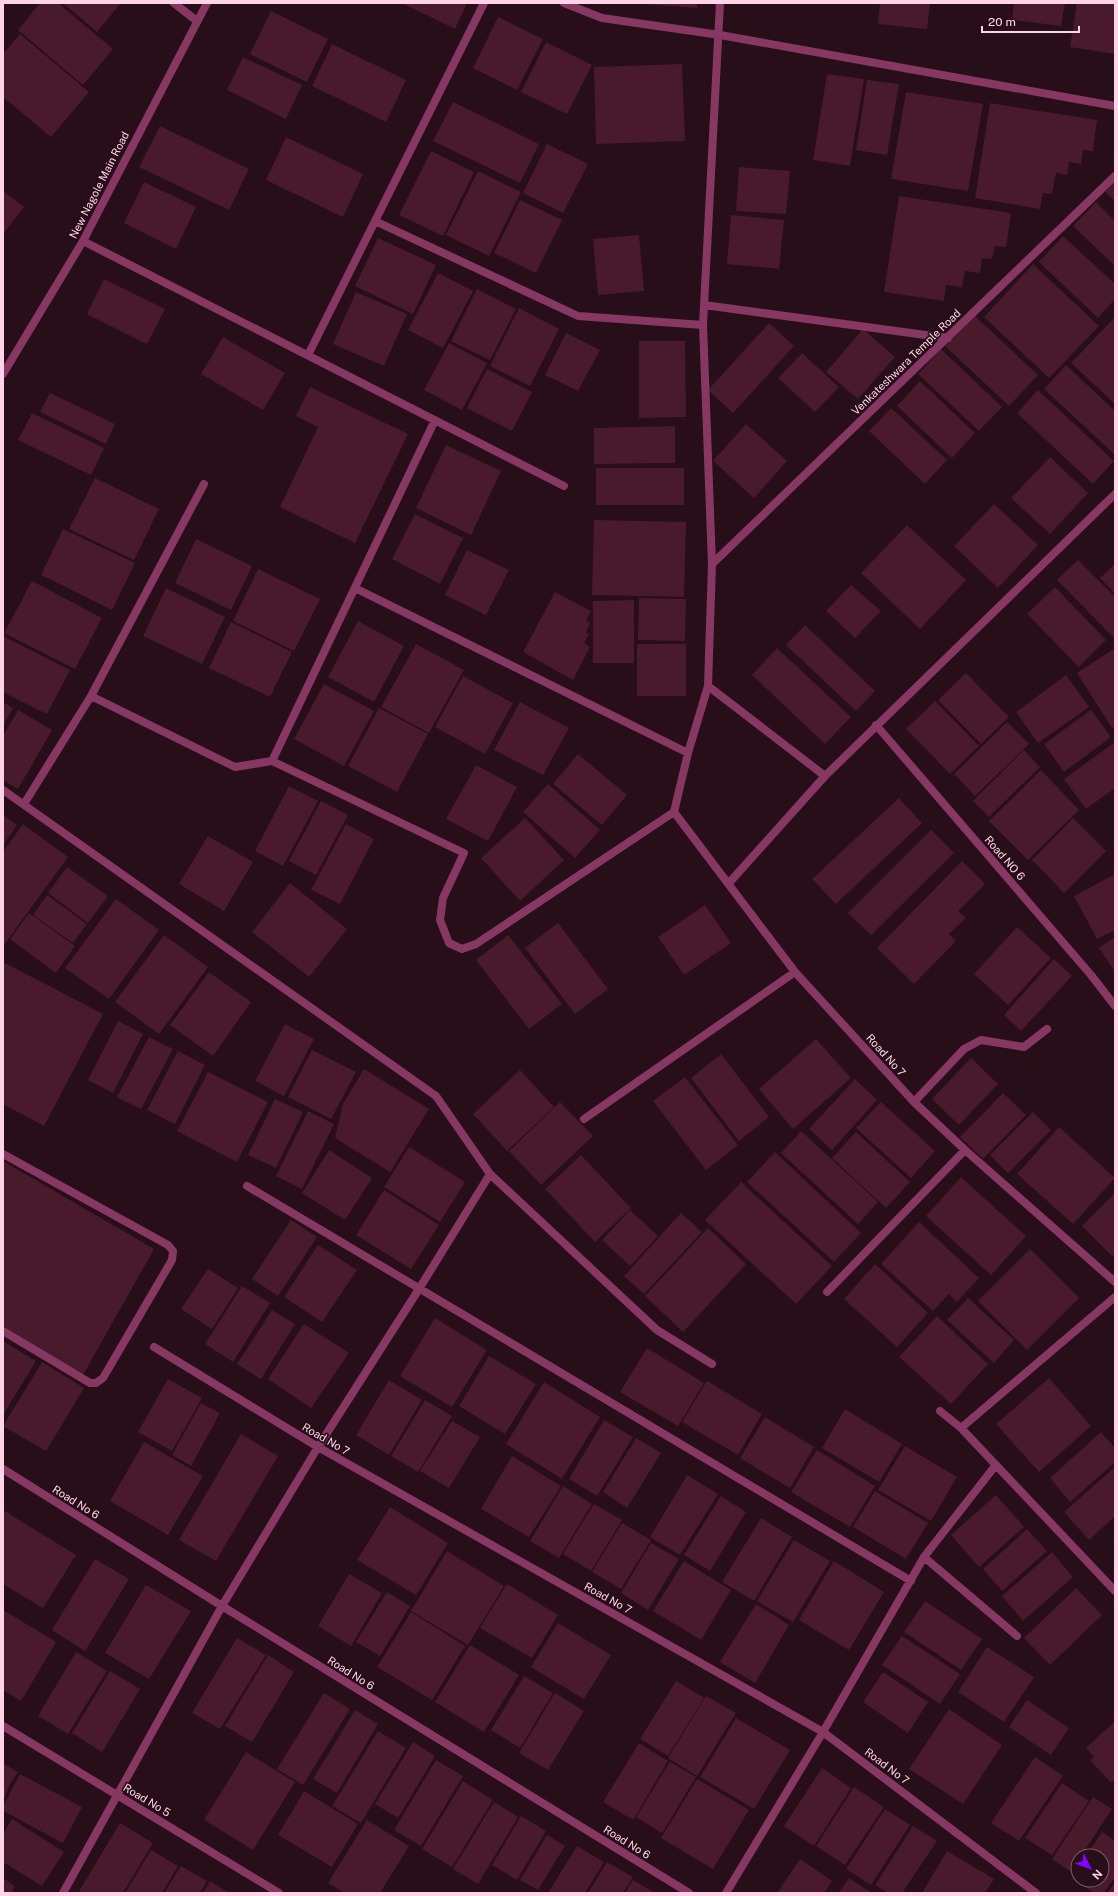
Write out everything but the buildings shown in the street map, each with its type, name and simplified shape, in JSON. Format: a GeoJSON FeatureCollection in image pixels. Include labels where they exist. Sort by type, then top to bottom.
{"type":"FeatureCollection","features":[{"type":"Feature","properties":{"kind":"street"},"geometry":{"type":"LineString","coordinates":[[174,3],[197,21]]}},
{"type":"Feature","properties":{"kind":"street","name":"New Nagole Main Road"},"geometry":{"type":"LineString","coordinates":[[3,374],[83,241],[206,3]]}},
{"type":"Feature","properties":{"kind":"street"},"geometry":{"type":"LineString","coordinates":[[308,356],[484,3]]}},
{"type":"Feature","properties":{"kind":"street"},"geometry":{"type":"LineString","coordinates":[[564,3],[602,18],[720,34],[1115,106]]}},
{"type":"Feature","properties":{"kind":"street"},"geometry":{"type":"LineString","coordinates":[[91,696],[235,767],[272,761],[464,853],[443,898],[440,920],[449,943],[462,949],[476,944],[674,812],[688,753],[708,686],[712,564],[703,325],[720,34],[720,3]]}},
{"type":"Feature","properties":{"kind":"street","name":"Venkateshwara Temple Road"},"geometry":{"type":"LineString","coordinates":[[712,564],[1115,176]]}},
{"type":"Feature","properties":{"kind":"street"},"geometry":{"type":"LineString","coordinates":[[375,221],[578,316],[703,325]]}},
{"type":"Feature","properties":{"kind":"street"},"geometry":{"type":"LineString","coordinates":[[83,241],[564,486]]}},
{"type":"Feature","properties":{"kind":"street"},"geometry":{"type":"LineString","coordinates":[[704,305],[948,338]]}},
{"type":"Feature","properties":{"kind":"street"},"geometry":{"type":"LineString","coordinates":[[272,761],[435,420]]}},
{"type":"Feature","properties":{"kind":"street"},"geometry":{"type":"LineString","coordinates":[[24,804],[91,696],[204,484]]}},
{"type":"Feature","properties":{"kind":"street"},"geometry":{"type":"LineString","coordinates":[[729,883],[825,776],[1115,494]]}},
{"type":"Feature","properties":{"kind":"street"},"geometry":{"type":"LineString","coordinates":[[355,588],[688,753]]}},
{"type":"Feature","properties":{"kind":"street"},"geometry":{"type":"LineString","coordinates":[[708,686],[825,776]]}},
{"type":"Feature","properties":{"kind":"street","name":"Road NO 6"},"geometry":{"type":"LineString","coordinates":[[876,725],[1115,1006]]}},
{"type":"Feature","properties":{"kind":"street"},"geometry":{"type":"LineString","coordinates":[[3,790],[436,1096],[490,1174],[657,1330],[712,1364]]}},
{"type":"Feature","properties":{"kind":"street","name":"Road No 7"},"geometry":{"type":"LineString","coordinates":[[674,812],[795,972],[914,1102],[965,1150],[1115,1282]]}},
{"type":"Feature","properties":{"kind":"street"},"geometry":{"type":"LineString","coordinates":[[584,1119],[795,972]]}},
{"type":"Feature","properties":{"kind":"street"},"geometry":{"type":"LineString","coordinates":[[914,1102],[964,1049],[981,1040],[1024,1047],[1047,1029]]}},
{"type":"Feature","properties":{"kind":"street"},"geometry":{"type":"LineString","coordinates":[[827,1292],[965,1150]]}},
{"type":"Feature","properties":{"kind":"street"},"geometry":{"type":"LineString","coordinates":[[3,1154],[168,1245],[173,1251],[172,1260],[103,1378],[96,1383],[90,1383],[3,1331]]}},
{"type":"Feature","properties":{"kind":"street"},"geometry":{"type":"LineString","coordinates":[[63,1893],[222,1606],[318,1447],[419,1289],[490,1174]]}},
{"type":"Feature","properties":{"kind":"street"},"geometry":{"type":"LineString","coordinates":[[247,1186],[911,1581]]}},
{"type":"Feature","properties":{"kind":"street"},"geometry":{"type":"LineString","coordinates":[[961,1428],[1115,1296]]}},
{"type":"Feature","properties":{"kind":"street","name":"Road No 7"},"geometry":{"type":"LineString","coordinates":[[154,1347],[318,1447],[823,1732],[1036,1893]]}},
{"type":"Feature","properties":{"kind":"street"},"geometry":{"type":"LineString","coordinates":[[940,1411],[961,1428],[1115,1590]]}},
{"type":"Feature","properties":{"kind":"street"},"geometry":{"type":"LineString","coordinates":[[726,1893],[823,1732],[924,1557],[996,1466]]}},
{"type":"Feature","properties":{"kind":"street","name":"Road No 6"},"geometry":{"type":"LineString","coordinates":[[3,1469],[222,1606],[689,1893]]}},
{"type":"Feature","properties":{"kind":"street"},"geometry":{"type":"LineString","coordinates":[[924,1557],[1017,1636]]}},
{"type":"Feature","properties":{"kind":"street","name":"Road No 5"},"geometry":{"type":"LineString","coordinates":[[3,1726],[279,1893]]}}]}
